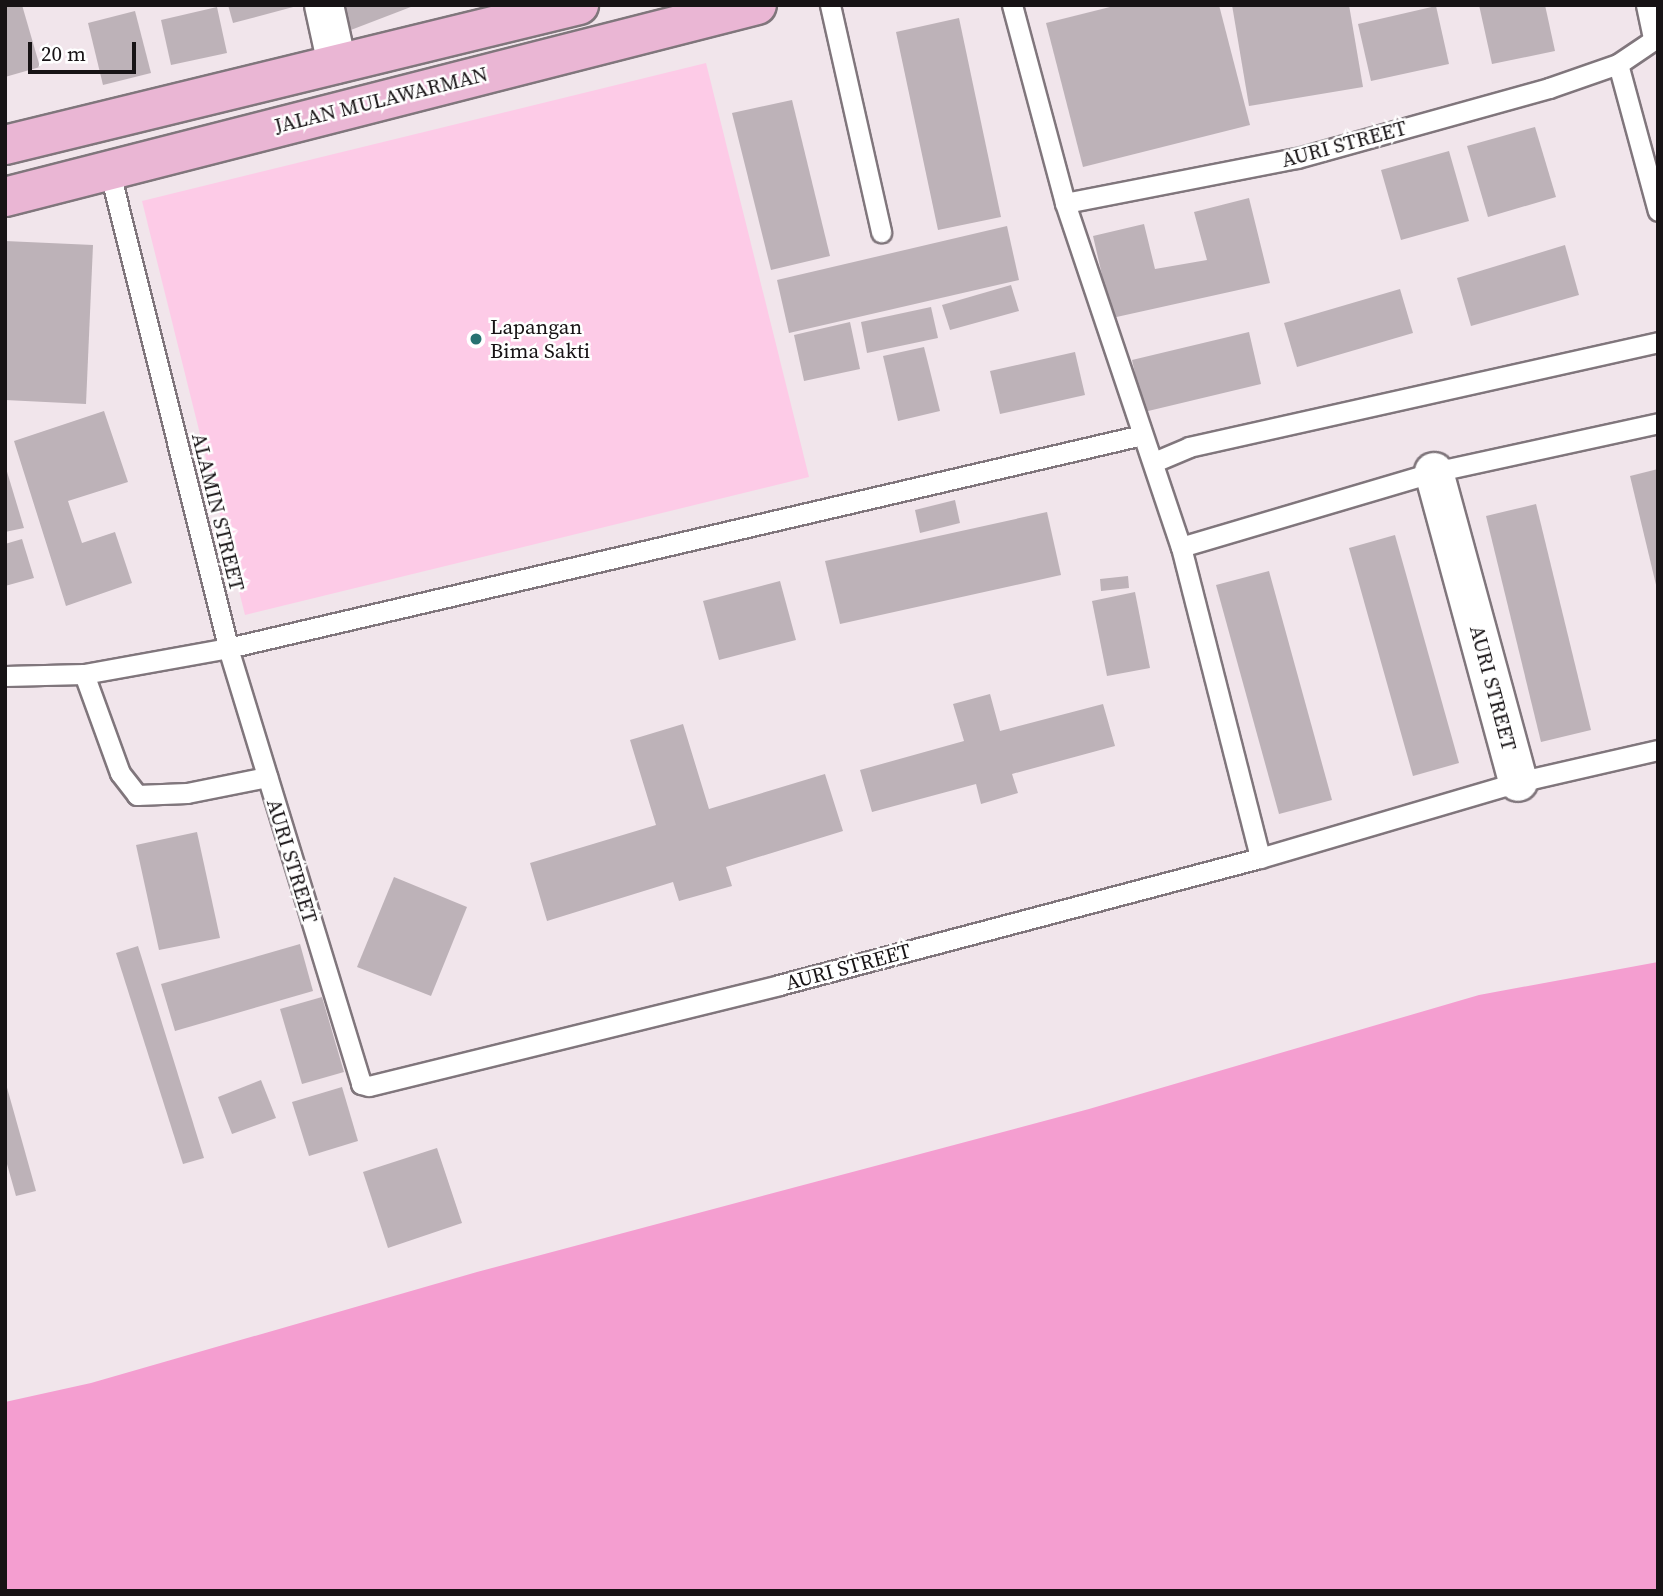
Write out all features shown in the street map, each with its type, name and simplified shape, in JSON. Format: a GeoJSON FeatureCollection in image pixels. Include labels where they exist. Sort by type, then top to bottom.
{"type":"FeatureCollection","features":[{"type":"Feature","properties":{"kind":"highway"},"geometry":{"type":"LineString","coordinates":[[5,145],[579,5]]}},
{"type":"Feature","properties":{"kind":"highway","name":"JALAN MULAWARMAN"},"geometry":{"type":"LineString","coordinates":[[5,197],[757,5]]}},
{"type":"Feature","properties":{"kind":"street"},"geometry":{"type":"LineString","coordinates":[[324,5],[337,64]]}},
{"type":"Feature","properties":{"kind":"street","name":"AURI STREET"},"geometry":{"type":"LineString","coordinates":[[1434,472],[1518,782]]}},
{"type":"Feature","properties":{"kind":"lane"},"geometry":{"type":"LineString","coordinates":[[830,5],[881,232]]}},
{"type":"Feature","properties":{"kind":"lane"},"geometry":{"type":"LineString","coordinates":[[1012,5],[1065,203],[1181,547],[1260,858]]}},
{"type":"Feature","properties":{"kind":"lane"},"geometry":{"type":"LineString","coordinates":[[1646,5],[1656,37]]}},
{"type":"Feature","properties":{"kind":"lane","name":"AURI STREET"},"geometry":{"type":"LineString","coordinates":[[1065,203],[1297,158],[1549,88],[1618,64],[1656,37]]}},
{"type":"Feature","properties":{"kind":"lane"},"geometry":{"type":"LineString","coordinates":[[1618,64],[1658,211]]}},
{"type":"Feature","properties":{"kind":"lane","name":"ALAMIN STREET"},"geometry":{"type":"LineString","coordinates":[[108,169],[228,648]]}},
{"type":"Feature","properties":{"kind":"lane"},"geometry":{"type":"LineString","coordinates":[[1154,462],[1189,447],[1658,342]]}},
{"type":"Feature","properties":{"kind":"lane"},"geometry":{"type":"LineString","coordinates":[[1181,547],[1434,472],[1658,424]]}},
{"type":"Feature","properties":{"kind":"lane"},"geometry":{"type":"LineString","coordinates":[[5,676],[84,674],[228,648],[1142,435]]}},
{"type":"Feature","properties":{"kind":"lane","name":"AURI STREET"},"geometry":{"type":"LineString","coordinates":[[228,648],[358,1079],[369,1086],[779,985],[1260,858],[1518,782],[1658,750]]}},
{"type":"Feature","properties":{"kind":"lane"},"geometry":{"type":"LineString","coordinates":[[84,674],[120,773],[137,795],[187,793],[267,777]]}},
{"type":"Feature","properties":{"kind":"shaded area","name":"Lapangan Bima Sakti"},"geometry":{"type":"Polygon","coordinates":[[[706,63],[809,477],[245,615],[142,201],[706,63]]]}},
{"type":"Feature","properties":{"kind":"shaded area"},"geometry":{"type":"Polygon","coordinates":[[[1658,962],[1658,1591],[5,1591],[5,1402],[91,1383],[477,1272],[1089,1109],[1479,995],[1658,962]]]}},
{"type":"Feature","properties":{"kind":"building"},"geometry":{"type":"Polygon","coordinates":[[[5,5],[22,5],[40,67],[5,77],[5,5]]]}},
{"type":"Feature","properties":{"kind":"building"},"geometry":{"type":"Polygon","coordinates":[[[228,5],[297,5],[297,6],[233,23],[228,5]]]}},
{"type":"Feature","properties":{"kind":"building"},"geometry":{"type":"Polygon","coordinates":[[[332,5],[416,5],[343,33],[332,5]]]}},
{"type":"Feature","properties":{"kind":"building"},"geometry":{"type":"Polygon","coordinates":[[[1118,5],[1219,5],[1250,125],[1083,167],[1046,23],[1118,5]]]}},
{"type":"Feature","properties":{"kind":"building"},"geometry":{"type":"Polygon","coordinates":[[[1232,5],[1349,5],[1363,87],[1249,106],[1232,5]]]}},
{"type":"Feature","properties":{"kind":"building"},"geometry":{"type":"Polygon","coordinates":[[[1479,5],[1545,5],[1555,51],[1492,64],[1479,5]]]}},
{"type":"Feature","properties":{"kind":"building"},"geometry":{"type":"Polygon","coordinates":[[[1436,6],[1449,64],[1371,81],[1358,24],[1436,6]]]}},
{"type":"Feature","properties":{"kind":"building"},"geometry":{"type":"Polygon","coordinates":[[[217,7],[227,53],[171,65],[161,20],[217,7]]]}},
{"type":"Feature","properties":{"kind":"building"},"geometry":{"type":"Polygon","coordinates":[[[135,11],[151,73],[103,85],[88,23],[135,11]]]}},
{"type":"Feature","properties":{"kind":"building"},"geometry":{"type":"Polygon","coordinates":[[[959,18],[1001,217],[938,230],[896,32],[959,18]]]}},
{"type":"Feature","properties":{"kind":"building"},"geometry":{"type":"Polygon","coordinates":[[[792,100],[830,256],[771,270],[732,113],[792,100]]]}},
{"type":"Feature","properties":{"kind":"building"},"geometry":{"type":"Polygon","coordinates":[[[1535,127],[1556,197],[1488,217],[1467,146],[1535,127]]]}},
{"type":"Feature","properties":{"kind":"building"},"geometry":{"type":"Polygon","coordinates":[[[1449,151],[1469,221],[1401,240],[1381,170],[1449,151]]]}},
{"type":"Feature","properties":{"kind":"building"},"geometry":{"type":"Polygon","coordinates":[[[1249,198],[1270,283],[1112,318],[1093,236],[1144,224],[1155,269],[1207,260],[1194,212],[1249,198]]]}},
{"type":"Feature","properties":{"kind":"building"},"geometry":{"type":"Polygon","coordinates":[[[1007,226],[1019,280],[789,333],[777,280],[1007,226]]]}},
{"type":"Feature","properties":{"kind":"building"},"geometry":{"type":"Polygon","coordinates":[[[5,241],[93,245],[86,404],[5,400],[5,241]]]}},
{"type":"Feature","properties":{"kind":"building"},"geometry":{"type":"Polygon","coordinates":[[[1565,245],[1579,295],[1471,326],[1457,278],[1565,245]]]}},
{"type":"Feature","properties":{"kind":"building"},"geometry":{"type":"Polygon","coordinates":[[[1011,285],[1019,311],[950,330],[942,305],[1011,285]]]}},
{"type":"Feature","properties":{"kind":"building"},"geometry":{"type":"Polygon","coordinates":[[[1400,289],[1413,333],[1297,367],[1284,323],[1400,289]]]}},
{"type":"Feature","properties":{"kind":"building"},"geometry":{"type":"Polygon","coordinates":[[[931,307],[938,338],[867,353],[861,322],[931,307]]]}},
{"type":"Feature","properties":{"kind":"building"},"geometry":{"type":"Polygon","coordinates":[[[850,322],[860,369],[804,381],[794,335],[850,322]]]}},
{"type":"Feature","properties":{"kind":"building"},"geometry":{"type":"Polygon","coordinates":[[[1249,332],[1261,384],[1144,412],[1132,360],[1249,332]]]}},
{"type":"Feature","properties":{"kind":"building"},"geometry":{"type":"Polygon","coordinates":[[[924,347],[940,411],[898,421],[883,356],[924,347]]]}},
{"type":"Feature","properties":{"kind":"building"},"geometry":{"type":"Polygon","coordinates":[[[1075,352],[1085,395],[1000,414],[990,371],[1075,352]]]}},
{"type":"Feature","properties":{"kind":"building"},"geometry":{"type":"Polygon","coordinates":[[[104,411],[128,482],[68,501],[82,543],[115,532],[132,583],[66,606],[14,441],[104,411]]]}},
{"type":"Feature","properties":{"kind":"building"},"geometry":{"type":"Polygon","coordinates":[[[5,465],[24,528],[5,532],[5,465]]]}},
{"type":"Feature","properties":{"kind":"building"},"geometry":{"type":"Polygon","coordinates":[[[1658,469],[1658,588],[1657,589],[1630,476],[1658,469]]]}},
{"type":"Feature","properties":{"kind":"building"},"geometry":{"type":"Polygon","coordinates":[[[955,500],[960,523],[920,533],[915,510],[955,500]]]}},
{"type":"Feature","properties":{"kind":"building"},"geometry":{"type":"Polygon","coordinates":[[[1536,504],[1591,730],[1541,742],[1486,516],[1536,504]]]}},
{"type":"Feature","properties":{"kind":"building"},"geometry":{"type":"Polygon","coordinates":[[[1047,512],[1061,575],[840,624],[825,561],[1047,512]]]}},
{"type":"Feature","properties":{"kind":"building"},"geometry":{"type":"Polygon","coordinates":[[[1395,535],[1459,763],[1413,776],[1349,548],[1395,535]]]}},
{"type":"Feature","properties":{"kind":"building"},"geometry":{"type":"Polygon","coordinates":[[[22,539],[34,578],[5,586],[5,544],[22,539]]]}},
{"type":"Feature","properties":{"kind":"building"},"geometry":{"type":"Polygon","coordinates":[[[1269,571],[1332,800],[1279,814],[1216,585],[1269,571]]]}},
{"type":"Feature","properties":{"kind":"building"},"geometry":{"type":"Polygon","coordinates":[[[1128,576],[1129,588],[1101,591],[1100,579],[1128,576]]]}},
{"type":"Feature","properties":{"kind":"building"},"geometry":{"type":"Polygon","coordinates":[[[780,581],[796,640],[719,660],[703,601],[780,581]]]}},
{"type":"Feature","properties":{"kind":"building"},"geometry":{"type":"Polygon","coordinates":[[[1135,592],[1150,668],[1107,676],[1092,601],[1135,592]]]}},
{"type":"Feature","properties":{"kind":"building"},"geometry":{"type":"Polygon","coordinates":[[[990,694],[1000,731],[1103,704],[1115,746],[1012,774],[1018,793],[981,804],[976,784],[872,812],[860,770],[964,741],[953,704],[990,694]]]}},
{"type":"Feature","properties":{"kind":"building"},"geometry":{"type":"Polygon","coordinates":[[[683,724],[709,809],[825,774],[843,831],[726,867],[732,886],[679,901],[673,882],[547,921],[530,863],[656,825],[630,740],[683,724]]]}},
{"type":"Feature","properties":{"kind":"building"},"geometry":{"type":"Polygon","coordinates":[[[197,832],[220,938],[159,950],[136,845],[197,832]]]}},
{"type":"Feature","properties":{"kind":"building"},"geometry":{"type":"Polygon","coordinates":[[[394,877],[467,907],[431,996],[357,967],[394,877]]]}},
{"type":"Feature","properties":{"kind":"building"},"geometry":{"type":"Polygon","coordinates":[[[300,944],[313,991],[175,1031],[161,984],[300,944]]]}},
{"type":"Feature","properties":{"kind":"building"},"geometry":{"type":"Polygon","coordinates":[[[138,946],[204,1158],[183,1164],[116,953],[138,946]]]}},
{"type":"Feature","properties":{"kind":"building"},"geometry":{"type":"Polygon","coordinates":[[[322,997],[344,1072],[302,1084],[280,1009],[322,997]]]}},
{"type":"Feature","properties":{"kind":"building"},"geometry":{"type":"Polygon","coordinates":[[[261,1080],[276,1118],[232,1134],[218,1097],[261,1080]]]}},
{"type":"Feature","properties":{"kind":"building"},"geometry":{"type":"Polygon","coordinates":[[[6,1084],[36,1191],[16,1196],[5,1157],[6,1084]]]}},
{"type":"Feature","properties":{"kind":"building"},"geometry":{"type":"Polygon","coordinates":[[[342,1087],[358,1141],[309,1156],[292,1102],[342,1087]]]}},
{"type":"Feature","properties":{"kind":"building"},"geometry":{"type":"Polygon","coordinates":[[[437,1148],[462,1223],[388,1248],[363,1172],[437,1148]]]}},
{"type":"Feature","properties":{"kind":"place","name":"Lapangan Bima Sakti"},"geometry":{"type":"Point","coordinates":[476,339]}}]}
